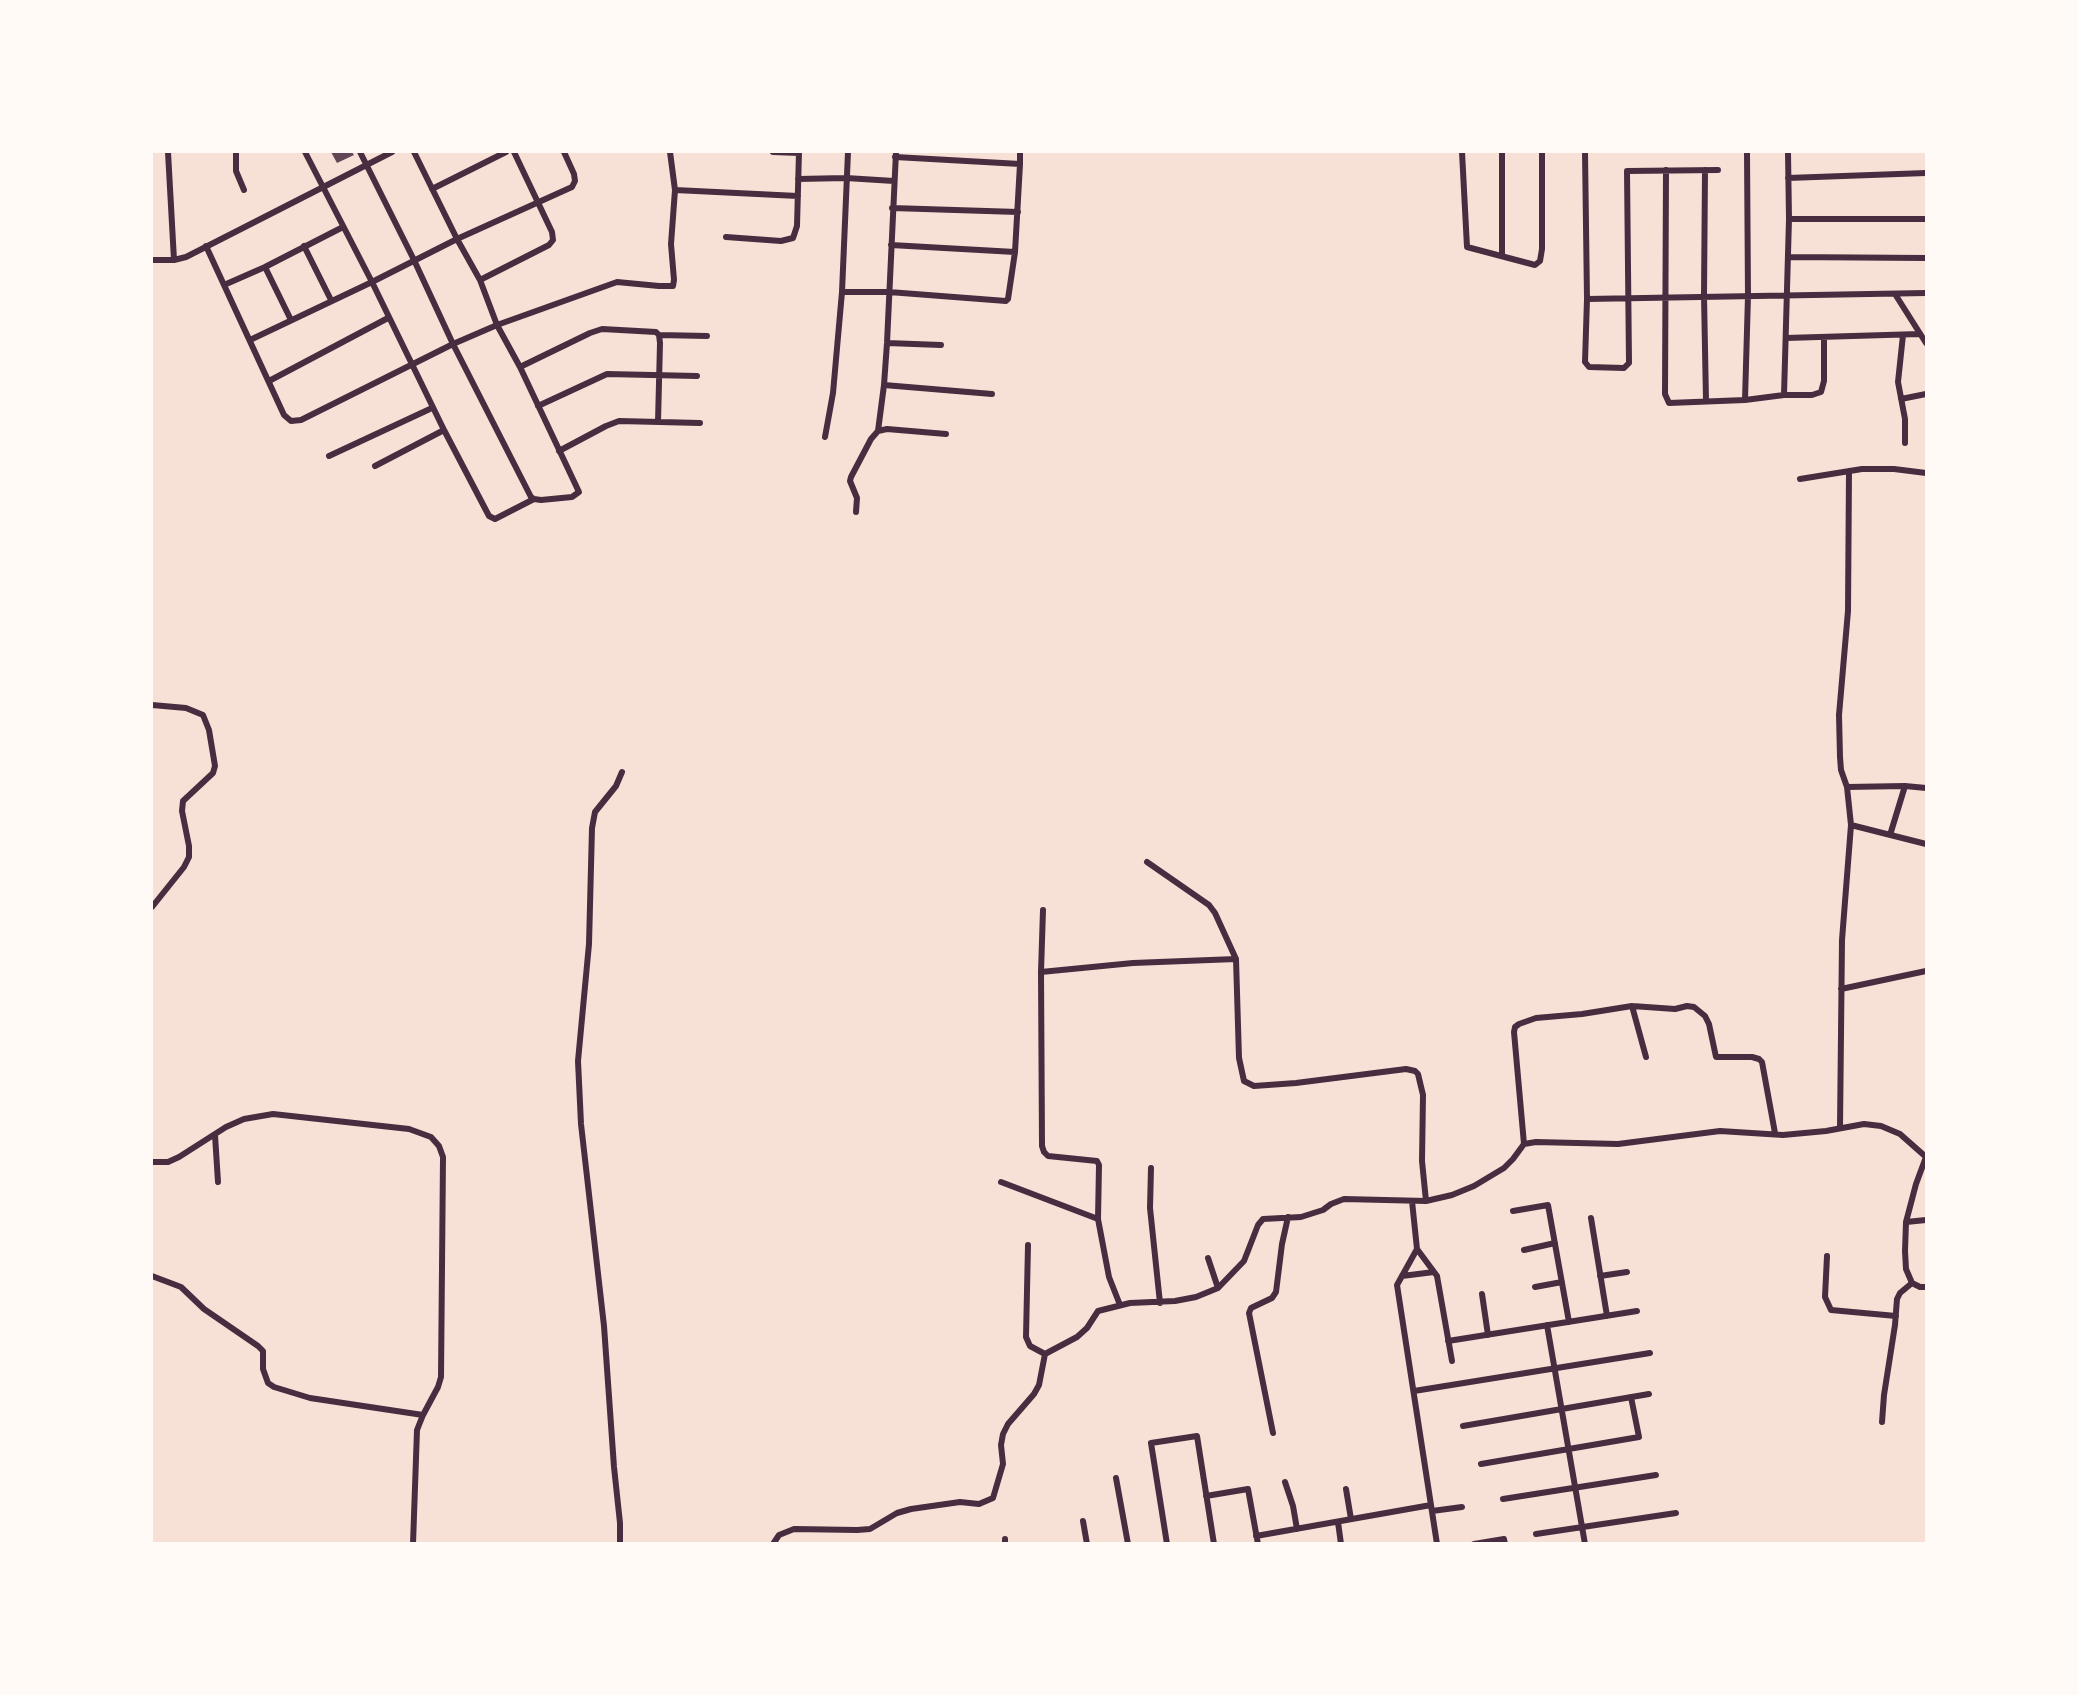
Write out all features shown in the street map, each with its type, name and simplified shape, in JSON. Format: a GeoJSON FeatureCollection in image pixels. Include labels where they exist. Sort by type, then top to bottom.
{"type":"FeatureCollection","features":[{"type":"Feature","properties":{"kind":"street"},"geometry":{"type":"LineString","coordinates":[[168,152],[174,260]]}},
{"type":"Feature","properties":{"kind":"street"},"geometry":{"type":"LineString","coordinates":[[236,152],[236,171],[244,190]]}},
{"type":"Feature","properties":{"kind":"street"},"geometry":{"type":"LineString","coordinates":[[305,152],[372,282],[432,408],[492,519],[534,499],[578,495],[579,492],[497,325],[480,280],[414,152]]}},
{"type":"Feature","properties":{"kind":"street"},"geometry":{"type":"LineString","coordinates":[[360,152],[453,344],[534,499]]}},
{"type":"Feature","properties":{"kind":"street"},"geometry":{"type":"LineString","coordinates":[[152,260],[174,260],[186,257],[392,152]]}},
{"type":"Feature","properties":{"kind":"street"},"geometry":{"type":"LineString","coordinates":[[432,189],[506,152]]}},
{"type":"Feature","properties":{"kind":"street"},"geometry":{"type":"LineString","coordinates":[[480,280],[551,243],[552,232],[514,152]]}},
{"type":"Feature","properties":{"kind":"street"},"geometry":{"type":"LineString","coordinates":[[250,340],[574,184],[574,174],[564,152]]}},
{"type":"Feature","properties":{"kind":"street"},"geometry":{"type":"LineString","coordinates":[[206,246],[284,415],[287,419],[301,420],[453,344],[497,325],[617,282],[673,286],[671,244],[675,190],[670,152]]}},
{"type":"Feature","properties":{"kind":"street"},"geometry":{"type":"LineString","coordinates":[[726,237],[781,241],[794,238],[797,226],[799,152],[773,152]]}},
{"type":"Feature","properties":{"kind":"street"},"geometry":{"type":"LineString","coordinates":[[825,437],[833,393],[842,292],[848,152]]}},
{"type":"Feature","properties":{"kind":"street"},"geometry":{"type":"LineString","coordinates":[[842,292],[889,292],[1006,300],[1010,295],[1016,252],[1020,152]]}},
{"type":"Feature","properties":{"kind":"street"},"geometry":{"type":"LineString","coordinates":[[1462,152],[1466,244],[1470,249],[1532,264],[1539,264],[1540,261],[1542,152]]}},
{"type":"Feature","properties":{"kind":"street"},"geometry":{"type":"LineString","coordinates":[[1502,152],[1502,256]]}},
{"type":"Feature","properties":{"kind":"street"},"geometry":{"type":"LineString","coordinates":[[1585,152],[1587,299],[1585,362],[1589,367],[1624,368],[1629,363],[1627,171]]}},
{"type":"Feature","properties":{"kind":"street"},"geometry":{"type":"LineString","coordinates":[[1744,400],[1748,296],[1747,152]]}},
{"type":"Feature","properties":{"kind":"street"},"geometry":{"type":"LineString","coordinates":[[1784,395],[1789,219],[1788,152]]}},
{"type":"Feature","properties":{"kind":"street"},"geometry":{"type":"LineString","coordinates":[[856,512],[857,498],[850,481],[871,439],[878,431],[884,385],[896,154],[1020,164]]}},
{"type":"Feature","properties":{"kind":"street"},"geometry":{"type":"LineString","coordinates":[[1618,170],[1718,170]]}},
{"type":"Feature","properties":{"kind":"street"},"geometry":{"type":"LineString","coordinates":[[1666,170],[1665,397],[1669,403],[1744,400],[1784,395],[1812,395],[1821,392],[1824,381],[1824,337]]}},
{"type":"Feature","properties":{"kind":"street"},"geometry":{"type":"LineString","coordinates":[[1705,170],[1704,296],[1707,401]]}},
{"type":"Feature","properties":{"kind":"street"},"geometry":{"type":"LineString","coordinates":[[1788,178],[1926,173]]}},
{"type":"Feature","properties":{"kind":"street"},"geometry":{"type":"LineString","coordinates":[[798,179],[846,178],[894,181]]}},
{"type":"Feature","properties":{"kind":"street"},"geometry":{"type":"LineString","coordinates":[[675,190],[798,196]]}},
{"type":"Feature","properties":{"kind":"street"},"geometry":{"type":"LineString","coordinates":[[892,208],[1018,212]]}},
{"type":"Feature","properties":{"kind":"street"},"geometry":{"type":"LineString","coordinates":[[1789,219],[1926,219]]}},
{"type":"Feature","properties":{"kind":"street"},"geometry":{"type":"LineString","coordinates":[[224,285],[343,227]]}},
{"type":"Feature","properties":{"kind":"street"},"geometry":{"type":"LineString","coordinates":[[891,245],[1016,252]]}},
{"type":"Feature","properties":{"kind":"street"},"geometry":{"type":"LineString","coordinates":[[304,246],[331,300]]}},
{"type":"Feature","properties":{"kind":"street"},"geometry":{"type":"LineString","coordinates":[[1788,257],[1926,258]]}},
{"type":"Feature","properties":{"kind":"street"},"geometry":{"type":"LineString","coordinates":[[265,267],[291,320]]}},
{"type":"Feature","properties":{"kind":"street"},"geometry":{"type":"LineString","coordinates":[[1587,299],[1926,293]]}},
{"type":"Feature","properties":{"kind":"street"},"geometry":{"type":"LineString","coordinates":[[1895,294],[1926,343]]}},
{"type":"Feature","properties":{"kind":"street"},"geometry":{"type":"LineString","coordinates":[[269,381],[388,318]]}},
{"type":"Feature","properties":{"kind":"street"},"geometry":{"type":"LineString","coordinates":[[519,367],[602,329],[651,330],[659,335],[707,336]]}},
{"type":"Feature","properties":{"kind":"street"},"geometry":{"type":"LineString","coordinates":[[1786,338],[1919,334]]}},
{"type":"Feature","properties":{"kind":"street"},"geometry":{"type":"LineString","coordinates":[[658,422],[659,335]]}},
{"type":"Feature","properties":{"kind":"street"},"geometry":{"type":"LineString","coordinates":[[1903,335],[1898,382],[1905,418],[1905,443]]}},
{"type":"Feature","properties":{"kind":"street"},"geometry":{"type":"LineString","coordinates":[[887,343],[941,345]]}},
{"type":"Feature","properties":{"kind":"street"},"geometry":{"type":"LineString","coordinates":[[538,406],[607,374],[697,376]]}},
{"type":"Feature","properties":{"kind":"street"},"geometry":{"type":"LineString","coordinates":[[884,385],[992,394]]}},
{"type":"Feature","properties":{"kind":"street"},"geometry":{"type":"LineString","coordinates":[[1901,399],[1926,394]]}},
{"type":"Feature","properties":{"kind":"street"},"geometry":{"type":"LineString","coordinates":[[329,456],[432,408]]}},
{"type":"Feature","properties":{"kind":"street"},"geometry":{"type":"LineString","coordinates":[[559,451],[619,421],[700,423]]}},
{"type":"Feature","properties":{"kind":"street"},"geometry":{"type":"LineString","coordinates":[[878,431],[887,429],[946,434]]}},
{"type":"Feature","properties":{"kind":"street"},"geometry":{"type":"LineString","coordinates":[[375,466],[444,430]]}},
{"type":"Feature","properties":{"kind":"street"},"geometry":{"type":"LineString","coordinates":[[1800,480],[1849,471],[1894,469],[1926,473]]}},
{"type":"Feature","properties":{"kind":"street"},"geometry":{"type":"LineString","coordinates":[[1840,1127],[1842,940],[1851,825],[1848,787],[1841,770],[1839,715],[1848,611],[1849,471]]}},
{"type":"Feature","properties":{"kind":"street"},"geometry":{"type":"LineString","coordinates":[[152,705],[186,708],[203,715],[209,730],[215,766],[213,773],[183,801],[182,811],[189,857],[184,867],[152,908]]}},
{"type":"Feature","properties":{"kind":"street"},"geometry":{"type":"LineString","coordinates":[[620,1544],[604,1326],[581,1124],[578,1061],[589,944],[592,828],[596,812],[616,786],[622,771]]}},
{"type":"Feature","properties":{"kind":"street"},"geometry":{"type":"LineString","coordinates":[[1890,835],[1905,786]]}},
{"type":"Feature","properties":{"kind":"street"},"geometry":{"type":"LineString","coordinates":[[1848,787],[1926,788]]}},
{"type":"Feature","properties":{"kind":"street"},"geometry":{"type":"LineString","coordinates":[[1851,825],[1926,844]]}},
{"type":"Feature","properties":{"kind":"street"},"geometry":{"type":"LineString","coordinates":[[1147,862],[1209,905],[1236,959],[1240,1066],[1244,1081],[1254,1086],[1296,1083],[1406,1069],[1418,1074],[1423,1095],[1422,1161],[1426,1201]]}},
{"type":"Feature","properties":{"kind":"street"},"geometry":{"type":"LineString","coordinates":[[1043,910],[1042,1146],[1048,1156],[1097,1161],[1099,1165],[1098,1219],[1109,1276],[1120,1305]]}},
{"type":"Feature","properties":{"kind":"street"},"geometry":{"type":"LineString","coordinates":[[1041,972],[1133,963],[1236,959]]}},
{"type":"Feature","properties":{"kind":"street"},"geometry":{"type":"LineString","coordinates":[[1841,989],[1926,971]]}},
{"type":"Feature","properties":{"kind":"street"},"geometry":{"type":"LineString","coordinates":[[1524,1144],[1515,1027],[1528,1019],[1632,1006],[1675,1009],[1694,1007],[1705,1016],[1709,1024],[1716,1057],[1759,1059],[1762,1062],[1775,1133]]}},
{"type":"Feature","properties":{"kind":"street"},"geometry":{"type":"LineString","coordinates":[[1632,1006],[1646,1057]]}},
{"type":"Feature","properties":{"kind":"street"},"geometry":{"type":"LineString","coordinates":[[152,1162],[168,1161],[179,1157],[244,1119],[273,1114],[409,1129],[431,1137],[439,1146],[442,1157],[441,1377],[417,1430],[413,1544]]}},
{"type":"Feature","properties":{"kind":"street"},"geometry":{"type":"LineString","coordinates":[[1045,1354],[1077,1337],[1087,1328],[1098,1311],[1147,1301],[1160,1303],[1196,1297],[1218,1288],[1244,1262],[1263,1219],[1301,1217],[1323,1210],[1344,1199],[1426,1201],[1452,1195],[1494,1174],[1509,1163],[1524,1144],[1536,1142],[1618,1144],[1720,1131],[1783,1135],[1826,1131],[1864,1124],[1881,1126],[1900,1134],[1926,1157],[1906,1222],[1906,1269],[1912,1283],[1926,1287]]}},
{"type":"Feature","properties":{"kind":"street"},"geometry":{"type":"LineString","coordinates":[[214,1135],[218,1182]]}},
{"type":"Feature","properties":{"kind":"street"},"geometry":{"type":"LineString","coordinates":[[1151,1168],[1150,1208],[1160,1303]]}},
{"type":"Feature","properties":{"kind":"street"},"geometry":{"type":"LineString","coordinates":[[1001,1182],[1098,1219]]}},
{"type":"Feature","properties":{"kind":"street"},"geometry":{"type":"LineString","coordinates":[[1412,1201],[1417,1249],[1437,1276],[1452,1361]]}},
{"type":"Feature","properties":{"kind":"street"},"geometry":{"type":"LineString","coordinates":[[1513,1211],[1548,1205],[1569,1322]]}},
{"type":"Feature","properties":{"kind":"street"},"geometry":{"type":"LineString","coordinates":[[1273,1433],[1249,1313],[1251,1308],[1272,1298],[1276,1292],[1288,1217]]}},
{"type":"Feature","properties":{"kind":"street"},"geometry":{"type":"LineString","coordinates":[[1591,1218],[1607,1316]]}},
{"type":"Feature","properties":{"kind":"street"},"geometry":{"type":"LineString","coordinates":[[1906,1222],[1926,1220]]}},
{"type":"Feature","properties":{"kind":"street"},"geometry":{"type":"LineString","coordinates":[[1524,1250],[1555,1243]]}},
{"type":"Feature","properties":{"kind":"street"},"geometry":{"type":"LineString","coordinates":[[1028,1245],[1026,1337],[1030,1346],[1045,1354]]}},
{"type":"Feature","properties":{"kind":"street"},"geometry":{"type":"LineString","coordinates":[[1417,1249],[1398,1285],[1437,1544]]}},
{"type":"Feature","properties":{"kind":"street"},"geometry":{"type":"LineString","coordinates":[[1827,1256],[1824,1289],[1827,1304],[1831,1310],[1896,1316]]}},
{"type":"Feature","properties":{"kind":"street"},"geometry":{"type":"LineString","coordinates":[[1208,1258],[1218,1288]]}},
{"type":"Feature","properties":{"kind":"street"},"geometry":{"type":"LineString","coordinates":[[1402,1276],[1434,1272]]}},
{"type":"Feature","properties":{"kind":"street"},"geometry":{"type":"LineString","coordinates":[[1600,1276],[1627,1272]]}},
{"type":"Feature","properties":{"kind":"street"},"geometry":{"type":"LineString","coordinates":[[152,1276],[181,1287],[204,1309],[258,1346],[263,1351],[263,1369],[268,1383],[274,1387],[310,1398],[423,1415]]}},
{"type":"Feature","properties":{"kind":"street"},"geometry":{"type":"LineString","coordinates":[[1535,1287],[1562,1282]]}},
{"type":"Feature","properties":{"kind":"street"},"geometry":{"type":"LineString","coordinates":[[1882,1422],[1900,1293],[1912,1283]]}},
{"type":"Feature","properties":{"kind":"street"},"geometry":{"type":"LineString","coordinates":[[1482,1294],[1488,1335]]}},
{"type":"Feature","properties":{"kind":"street"},"geometry":{"type":"LineString","coordinates":[[1448,1341],[1637,1311]]}},
{"type":"Feature","properties":{"kind":"street"},"geometry":{"type":"LineString","coordinates":[[1547,1325],[1585,1544]]}},
{"type":"Feature","properties":{"kind":"street"},"geometry":{"type":"LineString","coordinates":[[1414,1392],[1650,1353]]}},
{"type":"Feature","properties":{"kind":"street"},"geometry":{"type":"LineString","coordinates":[[773,1544],[779,1535],[794,1529],[870,1529],[911,1509],[948,1503],[979,1504],[993,1498],[1003,1464],[1001,1445],[1004,1434],[1008,1424],[1039,1385],[1045,1354]]}},
{"type":"Feature","properties":{"kind":"street"},"geometry":{"type":"LineString","coordinates":[[1463,1426],[1649,1394]]}},
{"type":"Feature","properties":{"kind":"street"},"geometry":{"type":"LineString","coordinates":[[1481,1464],[1639,1437],[1631,1398]]}},
{"type":"Feature","properties":{"kind":"street"},"geometry":{"type":"LineString","coordinates":[[1167,1544],[1151,1443],[1197,1436],[1214,1544]]}},
{"type":"Feature","properties":{"kind":"street"},"geometry":{"type":"LineString","coordinates":[[1503,1499],[1656,1475]]}},
{"type":"Feature","properties":{"kind":"street"},"geometry":{"type":"LineString","coordinates":[[1116,1478],[1128,1544]]}},
{"type":"Feature","properties":{"kind":"street"},"geometry":{"type":"LineString","coordinates":[[1285,1482],[1293,1506],[1297,1529]]}},
{"type":"Feature","properties":{"kind":"street"},"geometry":{"type":"LineString","coordinates":[[1206,1496],[1248,1489],[1258,1544]]}},
{"type":"Feature","properties":{"kind":"street"},"geometry":{"type":"LineString","coordinates":[[1346,1489],[1351,1519]]}},
{"type":"Feature","properties":{"kind":"street"},"geometry":{"type":"LineString","coordinates":[[1256,1536],[1351,1519],[1432,1508],[1462,1507]]}},
{"type":"Feature","properties":{"kind":"street"},"geometry":{"type":"LineString","coordinates":[[1536,1534],[1676,1513]]}},
{"type":"Feature","properties":{"kind":"street"},"geometry":{"type":"LineString","coordinates":[[1083,1521],[1087,1544]]}},
{"type":"Feature","properties":{"kind":"street"},"geometry":{"type":"LineString","coordinates":[[1338,1521],[1341,1544]]}},
{"type":"Feature","properties":{"kind":"street"},"geometry":{"type":"LineString","coordinates":[[1474,1544],[1504,1539],[1505,1544]]}},
{"type":"Feature","properties":{"kind":"building"},"geometry":{"type":"Polygon","coordinates":[[[331,152],[352,152],[354,155],[337,163],[331,152]]]}}]}
